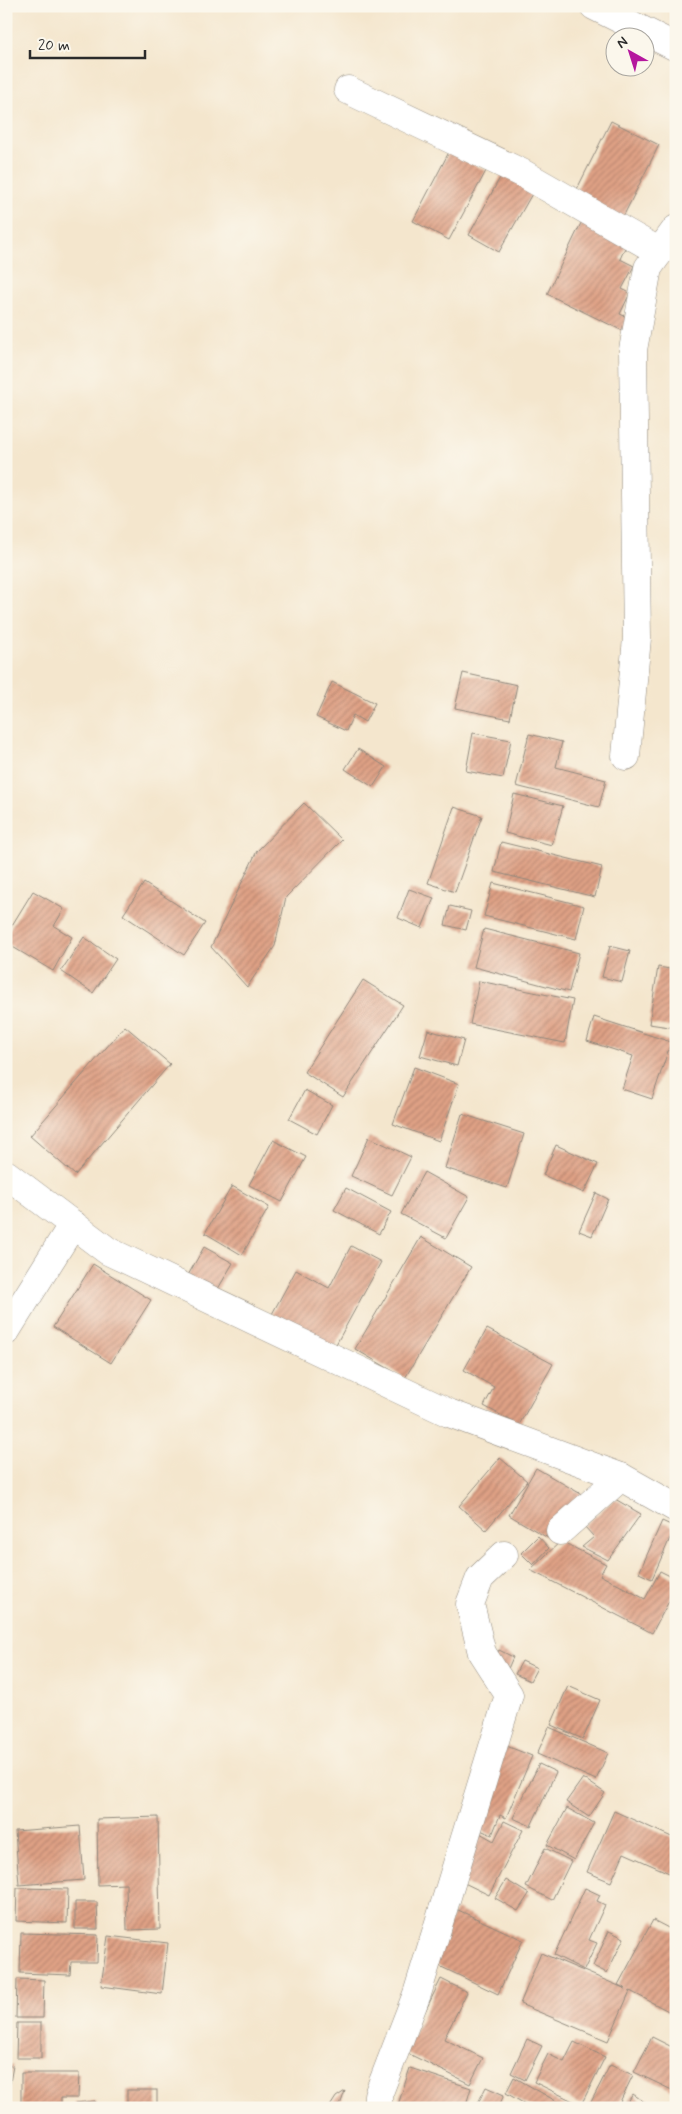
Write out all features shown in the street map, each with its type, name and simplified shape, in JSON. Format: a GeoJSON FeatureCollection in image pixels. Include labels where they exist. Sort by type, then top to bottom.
{"type":"FeatureCollection","features":[{"type":"Feature","properties":{"kind":"street"},"geometry":{"type":"LineString","coordinates":[[594,6],[676,47]]}},
{"type":"Feature","properties":{"kind":"street"},"geometry":{"type":"LineString","coordinates":[[348,90],[522,173],[660,252]]}},
{"type":"Feature","properties":{"kind":"street"},"geometry":{"type":"LineString","coordinates":[[626,756],[637,638],[633,350],[648,268],[676,229]]}},
{"type":"Feature","properties":{"kind":"street"},"geometry":{"type":"LineString","coordinates":[[6,1174],[108,1251],[449,1414],[621,1477],[676,1508]]}},
{"type":"Feature","properties":{"kind":"street"},"geometry":{"type":"LineString","coordinates":[[6,1331],[72,1224]]}},
{"type":"Feature","properties":{"kind":"street"},"geometry":{"type":"LineString","coordinates":[[560,1532],[621,1477]]}},
{"type":"Feature","properties":{"kind":"street"},"geometry":{"type":"LineString","coordinates":[[378,2108],[378,2095],[417,1994],[509,1695],[482,1653],[470,1604],[480,1578],[504,1555]]}},
{"type":"Feature","properties":{"kind":"building"},"geometry":{"type":"Polygon","coordinates":[[[611,121],[659,145],[621,221],[573,197],[611,121]]]}},
{"type":"Feature","properties":{"kind":"building"},"geometry":{"type":"Polygon","coordinates":[[[449,152],[486,171],[449,240],[413,221],[449,152]]]}},
{"type":"Feature","properties":{"kind":"building"},"geometry":{"type":"Polygon","coordinates":[[[502,174],[533,192],[499,252],[469,235],[502,174]]]}},
{"type":"Feature","properties":{"kind":"building"},"geometry":{"type":"Polygon","coordinates":[[[583,219],[628,241],[620,259],[634,266],[622,289],[630,293],[620,314],[631,319],[625,332],[547,294],[583,219]]]}},
{"type":"Feature","properties":{"kind":"building"},"geometry":{"type":"Polygon","coordinates":[[[463,673],[517,685],[510,719],[455,708],[463,673]]]}},
{"type":"Feature","properties":{"kind":"building"},"geometry":{"type":"Polygon","coordinates":[[[332,682],[375,703],[365,722],[353,715],[346,731],[316,717],[332,682]]]}},
{"type":"Feature","properties":{"kind":"building"},"geometry":{"type":"Polygon","coordinates":[[[473,733],[511,740],[503,778],[466,771],[473,733]]]}},
{"type":"Feature","properties":{"kind":"building"},"geometry":{"type":"Polygon","coordinates":[[[529,734],[562,742],[556,767],[606,780],[599,807],[516,786],[529,734]]]}},
{"type":"Feature","properties":{"kind":"building"},"geometry":{"type":"Polygon","coordinates":[[[358,749],[386,767],[373,787],[345,769],[358,749]]]}},
{"type":"Feature","properties":{"kind":"building"},"geometry":{"type":"Polygon","coordinates":[[[514,794],[563,806],[552,845],[505,833],[514,794]]]}},
{"type":"Feature","properties":{"kind":"building"},"geometry":{"type":"Polygon","coordinates":[[[304,803],[342,840],[286,897],[275,946],[247,987],[211,947],[257,851],[304,803]]]}},
{"type":"Feature","properties":{"kind":"building"},"geometry":{"type":"Polygon","coordinates":[[[454,807],[482,816],[455,892],[428,883],[454,807]]]}},
{"type":"Feature","properties":{"kind":"building"},"geometry":{"type":"Polygon","coordinates":[[[501,842],[602,867],[595,897],[494,872],[501,842]]]}},
{"type":"Feature","properties":{"kind":"building"},"geometry":{"type":"Polygon","coordinates":[[[144,883],[205,923],[184,955],[123,915],[144,883]]]}},
{"type":"Feature","properties":{"kind":"building"},"geometry":{"type":"Polygon","coordinates":[[[493,883],[584,906],[576,939],[484,916],[493,883]]]}},
{"type":"Feature","properties":{"kind":"building"},"geometry":{"type":"Polygon","coordinates":[[[409,889],[434,898],[422,928],[398,918],[409,889]]]}},
{"type":"Feature","properties":{"kind":"building"},"geometry":{"type":"Polygon","coordinates":[[[33,891],[64,909],[54,926],[72,937],[53,971],[6,943],[6,935],[33,891]]]}},
{"type":"Feature","properties":{"kind":"building"},"geometry":{"type":"Polygon","coordinates":[[[450,906],[471,911],[466,930],[445,925],[450,906]]]}},
{"type":"Feature","properties":{"kind":"building"},"geometry":{"type":"Polygon","coordinates":[[[484,929],[579,953],[569,992],[474,967],[484,929]]]}},
{"type":"Feature","properties":{"kind":"building"},"geometry":{"type":"Polygon","coordinates":[[[84,937],[116,959],[93,993],[61,971],[84,937]]]}},
{"type":"Feature","properties":{"kind":"building"},"geometry":{"type":"Polygon","coordinates":[[[610,946],[630,951],[622,982],[602,977],[610,946]]]}},
{"type":"Feature","properties":{"kind":"building"},"geometry":{"type":"Polygon","coordinates":[[[658,967],[676,970],[676,1028],[649,1024],[658,967]]]}},
{"type":"Feature","properties":{"kind":"building"},"geometry":{"type":"Polygon","coordinates":[[[363,980],[403,1005],[343,1097],[304,1072],[363,980]]]}},
{"type":"Feature","properties":{"kind":"building"},"geometry":{"type":"Polygon","coordinates":[[[479,981],[573,1000],[565,1043],[470,1024],[479,981]]]}},
{"type":"Feature","properties":{"kind":"building"},"geometry":{"type":"Polygon","coordinates":[[[594,1017],[671,1042],[652,1099],[622,1089],[633,1056],[587,1041],[594,1017]]]}},
{"type":"Feature","properties":{"kind":"building"},"geometry":{"type":"Polygon","coordinates":[[[125,1026],[170,1064],[75,1175],[30,1136],[125,1026]]]}},
{"type":"Feature","properties":{"kind":"building"},"geometry":{"type":"Polygon","coordinates":[[[428,1030],[464,1040],[457,1066],[420,1056],[428,1030]]]}},
{"type":"Feature","properties":{"kind":"building"},"geometry":{"type":"Polygon","coordinates":[[[414,1067],[459,1084],[439,1141],[393,1124],[414,1067]]]}},
{"type":"Feature","properties":{"kind":"building"},"geometry":{"type":"Polygon","coordinates":[[[305,1090],[332,1105],[317,1134],[289,1119],[305,1090]]]}},
{"type":"Feature","properties":{"kind":"building"},"geometry":{"type":"Polygon","coordinates":[[[462,1114],[524,1134],[507,1188],[445,1168],[462,1114]]]}},
{"type":"Feature","properties":{"kind":"building"},"geometry":{"type":"Polygon","coordinates":[[[369,1137],[411,1157],[392,1195],[351,1176],[369,1137]]]}},
{"type":"Feature","properties":{"kind":"building"},"geometry":{"type":"Polygon","coordinates":[[[273,1140],[306,1157],[282,1202],[249,1185],[273,1140]]]}},
{"type":"Feature","properties":{"kind":"building"},"geometry":{"type":"Polygon","coordinates":[[[556,1145],[598,1164],[584,1193],[543,1175],[556,1145]]]}},
{"type":"Feature","properties":{"kind":"building"},"geometry":{"type":"Polygon","coordinates":[[[424,1172],[469,1197],[446,1238],[401,1214],[424,1172]]]}},
{"type":"Feature","properties":{"kind":"building"},"geometry":{"type":"Polygon","coordinates":[[[232,1186],[269,1207],[242,1255],[205,1233],[232,1186]]]}},
{"type":"Feature","properties":{"kind":"building"},"geometry":{"type":"Polygon","coordinates":[[[346,1188],[391,1212],[379,1234],[334,1210],[346,1188]]]}},
{"type":"Feature","properties":{"kind":"building"},"geometry":{"type":"Polygon","coordinates":[[[596,1193],[608,1199],[592,1236],[579,1231],[596,1193]]]}},
{"type":"Feature","properties":{"kind":"building"},"geometry":{"type":"Polygon","coordinates":[[[421,1237],[471,1267],[405,1378],[355,1349],[421,1237]]]}},
{"type":"Feature","properties":{"kind":"building"},"geometry":{"type":"Polygon","coordinates":[[[351,1246],[381,1262],[334,1348],[272,1314],[296,1270],[329,1288],[351,1246]]]}},
{"type":"Feature","properties":{"kind":"building"},"geometry":{"type":"Polygon","coordinates":[[[204,1247],[233,1263],[215,1294],[187,1277],[204,1247]]]}},
{"type":"Feature","properties":{"kind":"building"},"geometry":{"type":"Polygon","coordinates":[[[93,1264],[151,1300],[111,1363],[53,1327],[93,1264]]]}},
{"type":"Feature","properties":{"kind":"building"},"geometry":{"type":"Polygon","coordinates":[[[487,1329],[553,1364],[519,1425],[484,1406],[494,1387],[464,1370],[487,1329]]]}},
{"type":"Feature","properties":{"kind":"building"},"geometry":{"type":"Polygon","coordinates":[[[500,1458],[527,1481],[486,1530],[459,1506],[500,1458]]]}},
{"type":"Feature","properties":{"kind":"building"},"geometry":{"type":"Polygon","coordinates":[[[536,1468],[581,1494],[553,1541],[509,1515],[536,1468]]]}},
{"type":"Feature","properties":{"kind":"building"},"geometry":{"type":"Polygon","coordinates":[[[615,1499],[641,1514],[608,1560],[582,1547],[594,1537],[584,1526],[615,1499]]]}},
{"type":"Feature","properties":{"kind":"building"},"geometry":{"type":"Polygon","coordinates":[[[662,1521],[675,1527],[652,1579],[639,1573],[662,1521]]]}},
{"type":"Feature","properties":{"kind":"building"},"geometry":{"type":"Polygon","coordinates":[[[538,1536],[549,1548],[533,1565],[521,1553],[538,1536]]]}},
{"type":"Feature","properties":{"kind":"building"},"geometry":{"type":"Polygon","coordinates":[[[561,1541],[606,1564],[600,1575],[645,1599],[660,1571],[676,1579],[676,1588],[652,1633],[530,1570],[561,1541]]]}},
{"type":"Feature","properties":{"kind":"building"},"geometry":{"type":"Polygon","coordinates":[[[499,1650],[513,1657],[507,1671],[492,1663],[499,1650]]]}},
{"type":"Feature","properties":{"kind":"building"},"geometry":{"type":"Polygon","coordinates":[[[522,1661],[537,1668],[530,1681],[515,1674],[522,1661]]]}},
{"type":"Feature","properties":{"kind":"building"},"geometry":{"type":"Polygon","coordinates":[[[568,1686],[600,1700],[583,1739],[551,1725],[568,1686]]]}},
{"type":"Feature","properties":{"kind":"building"},"geometry":{"type":"Polygon","coordinates":[[[549,1727],[608,1753],[596,1780],[537,1754],[549,1727]]]}},
{"type":"Feature","properties":{"kind":"building"},"geometry":{"type":"Polygon","coordinates":[[[504,1745],[532,1756],[506,1818],[500,1815],[492,1835],[471,1826],[504,1745]]]}},
{"type":"Feature","properties":{"kind":"building"},"geometry":{"type":"Polygon","coordinates":[[[539,1764],[556,1772],[531,1826],[513,1818],[539,1764]]]}},
{"type":"Feature","properties":{"kind":"building"},"geometry":{"type":"Polygon","coordinates":[[[583,1778],[605,1793],[589,1817],[566,1802],[583,1778]]]}},
{"type":"Feature","properties":{"kind":"building"},"geometry":{"type":"Polygon","coordinates":[[[567,1808],[594,1823],[574,1860],[547,1845],[567,1808]]]}},
{"type":"Feature","properties":{"kind":"building"},"geometry":{"type":"Polygon","coordinates":[[[614,1811],[676,1839],[676,1876],[624,1853],[611,1882],[587,1872],[614,1811]]]}},
{"type":"Feature","properties":{"kind":"building"},"geometry":{"type":"Polygon","coordinates":[[[158,1817],[160,1929],[127,1930],[126,1884],[98,1885],[97,1819],[158,1817]]]}},
{"type":"Feature","properties":{"kind":"building"},"geometry":{"type":"Polygon","coordinates":[[[504,1821],[523,1830],[489,1895],[454,1878],[478,1832],[494,1841],[504,1821]]]}},
{"type":"Feature","properties":{"kind":"building"},"geometry":{"type":"Polygon","coordinates":[[[80,1826],[84,1880],[19,1885],[15,1831],[80,1826]]]}},
{"type":"Feature","properties":{"kind":"building"},"geometry":{"type":"Polygon","coordinates":[[[545,1848],[571,1861],[552,1900],[526,1887],[545,1848]]]}},
{"type":"Feature","properties":{"kind":"building"},"geometry":{"type":"Polygon","coordinates":[[[506,1880],[529,1894],[518,1911],[495,1898],[506,1880]]]}},
{"type":"Feature","properties":{"kind":"building"},"geometry":{"type":"Polygon","coordinates":[[[17,1888],[68,1889],[67,1923],[16,1921],[17,1888]]]}},
{"type":"Feature","properties":{"kind":"building"},"geometry":{"type":"Polygon","coordinates":[[[585,1888],[600,1895],[597,1901],[605,1905],[589,1940],[597,1943],[584,1970],[554,1955],[585,1888]]]}},
{"type":"Feature","properties":{"kind":"building"},"geometry":{"type":"Polygon","coordinates":[[[75,1902],[97,1902],[98,1929],[75,1929],[75,1902]]]}},
{"type":"Feature","properties":{"kind":"building"},"geometry":{"type":"Polygon","coordinates":[[[456,1909],[523,1940],[498,1994],[431,1962],[456,1909]]]}},
{"type":"Feature","properties":{"kind":"building"},"geometry":{"type":"Polygon","coordinates":[[[653,1920],[676,1932],[676,2015],[630,1991],[608,2041],[520,2004],[541,1953],[626,1989],[618,1985],[653,1920]]]}},
{"type":"Feature","properties":{"kind":"building"},"geometry":{"type":"Polygon","coordinates":[[[609,1931],[624,1938],[607,1973],[593,1966],[609,1931]]]}},
{"type":"Feature","properties":{"kind":"building"},"geometry":{"type":"Polygon","coordinates":[[[21,1933],[98,1935],[97,1962],[71,1962],[70,1975],[20,1973],[21,1933]]]}},
{"type":"Feature","properties":{"kind":"building"},"geometry":{"type":"Polygon","coordinates":[[[108,1936],[168,1943],[162,1994],[101,1986],[108,1936]]]}},
{"type":"Feature","properties":{"kind":"building"},"geometry":{"type":"Polygon","coordinates":[[[17,1979],[44,1980],[43,2018],[16,2018],[17,1979]]]}},
{"type":"Feature","properties":{"kind":"building"},"geometry":{"type":"Polygon","coordinates":[[[441,1979],[467,1992],[444,2039],[483,2058],[470,2084],[405,2052],[441,1979]]]}},
{"type":"Feature","properties":{"kind":"building"},"geometry":{"type":"Polygon","coordinates":[[[17,2023],[41,2023],[41,2058],[16,2058],[17,2023]]]}},
{"type":"Feature","properties":{"kind":"building"},"geometry":{"type":"Polygon","coordinates":[[[652,2037],[676,2049],[676,2092],[634,2072],[652,2037]]]}},
{"type":"Feature","properties":{"kind":"building"},"geometry":{"type":"Polygon","coordinates":[[[527,2039],[542,2046],[525,2080],[511,2073],[527,2039]]]}},
{"type":"Feature","properties":{"kind":"building"},"geometry":{"type":"Polygon","coordinates":[[[574,2042],[605,2057],[581,2105],[534,2082],[548,2054],[564,2062],[574,2042]]]}},
{"type":"Feature","properties":{"kind":"building"},"geometry":{"type":"Polygon","coordinates":[[[6,2065],[13,2066],[8,2093],[6,2093],[6,2065]]]}},
{"type":"Feature","properties":{"kind":"building"},"geometry":{"type":"Polygon","coordinates":[[[610,2065],[633,2075],[617,2108],[588,2108],[610,2065]]]}},
{"type":"Feature","properties":{"kind":"building"},"geometry":{"type":"Polygon","coordinates":[[[410,2068],[471,2088],[465,2108],[397,2108],[410,2068]]]}},
{"type":"Feature","properties":{"kind":"building"},"geometry":{"type":"Polygon","coordinates":[[[21,2073],[79,2073],[78,2098],[61,2098],[61,2108],[21,2108],[21,2073]]]}},
{"type":"Feature","properties":{"kind":"building"},"geometry":{"type":"Polygon","coordinates":[[[514,2077],[568,2108],[532,2108],[506,2093],[514,2077]]]}},
{"type":"Feature","properties":{"kind":"building"},"geometry":{"type":"Polygon","coordinates":[[[486,2087],[504,2095],[498,2108],[476,2107],[486,2087]]]}},
{"type":"Feature","properties":{"kind":"building"},"geometry":{"type":"Polygon","coordinates":[[[127,2090],[157,2090],[157,2108],[127,2108],[127,2090]]]}},
{"type":"Feature","properties":{"kind":"building"},"geometry":{"type":"Polygon","coordinates":[[[345,2091],[339,2108],[329,2108],[336,2097],[345,2091]]]}},
{"type":"Feature","properties":{"kind":"building"},"geometry":{"type":"Polygon","coordinates":[[[633,2094],[653,2108],[624,2108],[633,2094]]]}},
{"type":"Feature","properties":{"kind":"building"},"geometry":{"type":"Polygon","coordinates":[[[95,2101],[96,2108],[75,2108],[75,2103],[95,2101]]]}}]}
